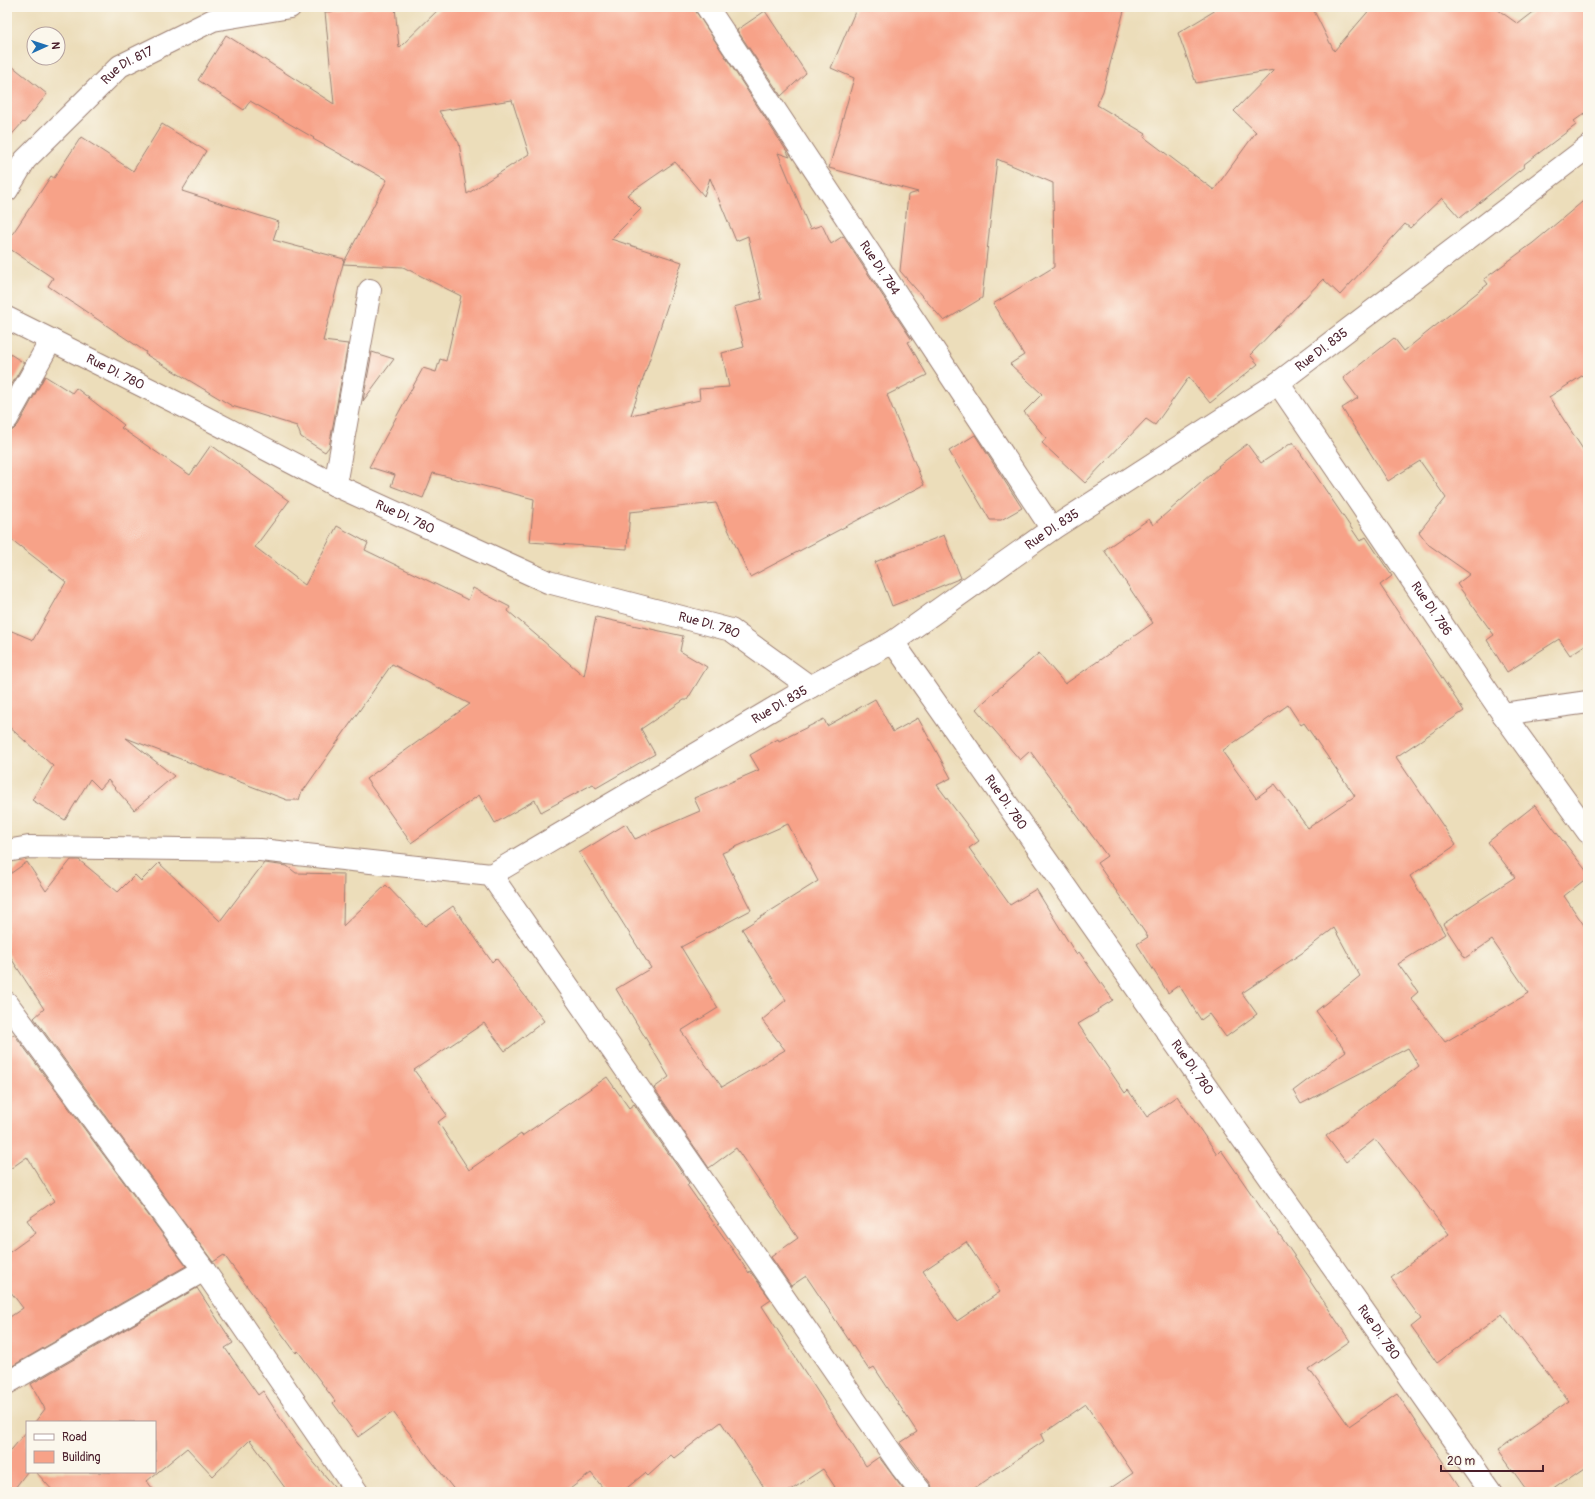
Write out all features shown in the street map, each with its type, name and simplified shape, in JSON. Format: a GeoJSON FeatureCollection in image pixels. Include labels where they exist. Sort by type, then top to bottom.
{"type":"FeatureCollection","features":[{"type":"Feature","properties":{"kind":"street","name":"Rue DI. 817"},"geometry":{"type":"LineString","coordinates":[[7,190],[25,160],[120,66],[213,20],[290,7]]}},
{"type":"Feature","properties":{"kind":"street","name":"Rue DI. 784"},"geometry":{"type":"LineString","coordinates":[[707,7],[1052,529]]}},
{"type":"Feature","properties":{"kind":"street","name":"Rue DI. 835"},"geometry":{"type":"LineString","coordinates":[[491,875],[810,687],[893,642],[1052,529],[1278,383],[1588,147]]}},
{"type":"Feature","properties":{"kind":"street"},"geometry":{"type":"LineString","coordinates":[[334,485],[370,290]]}},
{"type":"Feature","properties":{"kind":"street","name":"Rue DI. 780"},"geometry":{"type":"LineString","coordinates":[[7,318],[193,411],[334,485],[548,582],[731,630],[810,687]]}},
{"type":"Feature","properties":{"kind":"street"},"geometry":{"type":"LineString","coordinates":[[7,419],[51,340]]}},
{"type":"Feature","properties":{"kind":"street","name":"Rue DI. 786"},"geometry":{"type":"LineString","coordinates":[[1278,383],[1503,714],[1588,832]]}},
{"type":"Feature","properties":{"kind":"street","name":"Rue DI. 780"},"geometry":{"type":"LineString","coordinates":[[893,642],[1491,1492]]}},
{"type":"Feature","properties":{"kind":"street"},"geometry":{"type":"LineString","coordinates":[[1503,714],[1588,702]]}},
{"type":"Feature","properties":{"kind":"street"},"geometry":{"type":"LineString","coordinates":[[7,851],[29,847],[260,850],[491,875],[920,1492]]}},
{"type":"Feature","properties":{"kind":"street"},"geometry":{"type":"LineString","coordinates":[[7,1003],[204,1270],[357,1492]]}},
{"type":"Feature","properties":{"kind":"street"},"geometry":{"type":"LineString","coordinates":[[7,1383],[204,1270]]}},
{"type":"Feature","properties":{"kind":"building"},"geometry":{"type":"Polygon","coordinates":[[[395,7],[399,48],[441,7],[693,7],[790,157],[778,153],[810,229],[822,225],[831,244],[843,236],[912,340],[908,342],[927,375],[887,395],[924,485],[750,577],[716,503],[630,512],[627,549],[530,542],[534,499],[433,473],[423,498],[391,486],[395,475],[369,467],[423,368],[436,372],[440,359],[446,361],[461,296],[403,267],[343,264],[387,180],[313,139],[314,138],[250,101],[244,110],[198,80],[226,35],[334,104],[325,12],[395,7]],[[512,100],[439,111],[459,143],[467,194],[529,154],[512,100]],[[675,162],[627,195],[641,209],[611,239],[682,262],[631,415],[700,400],[699,389],[729,387],[722,353],[744,347],[734,307],[762,299],[748,236],[736,241],[710,178],[704,196],[675,162]]]}},
{"type":"Feature","properties":{"kind":"building"},"geometry":{"type":"Polygon","coordinates":[[[857,7],[1125,7],[1103,91],[1097,105],[1146,134],[1144,137],[1214,190],[1256,132],[1234,111],[1274,70],[1196,83],[1178,33],[1221,7],[1312,7],[1334,51],[1372,7],[1494,7],[1518,24],[1540,7],[1588,7],[1588,111],[1574,121],[1576,125],[1523,165],[1524,167],[1460,218],[1442,198],[1410,228],[1405,224],[1340,295],[1323,279],[1250,355],[1258,364],[1210,403],[1189,377],[1155,425],[1146,419],[1085,483],[1042,443],[1046,438],[1024,412],[1042,394],[1010,364],[1024,355],[993,304],[1054,267],[1053,183],[997,159],[982,298],[944,321],[900,271],[908,195],[918,192],[829,168],[854,78],[831,68],[857,7]]]}},
{"type":"Feature","properties":{"kind":"building"},"geometry":{"type":"Polygon","coordinates":[[[765,11],[806,73],[781,96],[737,30],[765,11]]]}},
{"type":"Feature","properties":{"kind":"building"},"geometry":{"type":"Polygon","coordinates":[[[7,62],[47,94],[24,123],[23,122],[7,140],[7,62]]]}},
{"type":"Feature","properties":{"kind":"building"},"geometry":{"type":"Polygon","coordinates":[[[162,124],[206,151],[182,191],[279,222],[273,240],[344,259],[323,341],[348,344],[329,447],[325,452],[301,437],[297,426],[232,406],[145,354],[146,352],[48,286],[53,278],[7,247],[7,242],[51,176],[54,178],[81,137],[133,171],[162,124]]]}},
{"type":"Feature","properties":{"kind":"building"},"geometry":{"type":"Polygon","coordinates":[[[1588,197],[1588,372],[1549,397],[1588,457],[1588,643],[1570,655],[1559,639],[1507,672],[1487,640],[1494,635],[1457,584],[1470,574],[1429,545],[1419,532],[1446,498],[1420,461],[1388,481],[1342,408],[1358,398],[1343,378],[1394,338],[1404,351],[1488,284],[1484,279],[1533,243],[1588,197]]]}},
{"type":"Feature","properties":{"kind":"building"},"geometry":{"type":"Polygon","coordinates":[[[7,352],[24,363],[7,393],[7,352]]]}},
{"type":"Feature","properties":{"kind":"building"},"geometry":{"type":"Polygon","coordinates":[[[372,352],[394,359],[363,401],[372,352]]]}},
{"type":"Feature","properties":{"kind":"building"},"geometry":{"type":"Polygon","coordinates":[[[45,376],[72,393],[76,388],[124,425],[121,428],[190,475],[211,445],[289,501],[255,547],[305,585],[337,526],[368,543],[365,550],[468,600],[473,588],[510,607],[508,611],[584,676],[596,617],[683,636],[680,651],[707,667],[687,700],[684,700],[641,729],[655,754],[596,788],[593,784],[541,812],[535,800],[495,823],[479,795],[411,843],[366,779],[470,704],[392,664],[303,791],[302,790],[299,800],[287,800],[126,738],[174,776],[134,810],[108,780],[100,789],[90,779],[65,820],[32,800],[53,766],[7,725],[7,629],[33,640],[66,582],[7,536],[7,431],[13,430],[18,425],[45,376]]]}},
{"type":"Feature","properties":{"kind":"building"},"geometry":{"type":"Polygon","coordinates":[[[975,435],[1022,508],[1001,520],[990,520],[949,451],[975,435]]]}},
{"type":"Feature","properties":{"kind":"building"},"geometry":{"type":"Polygon","coordinates":[[[1293,442],[1360,541],[1366,537],[1392,576],[1380,585],[1464,711],[1396,757],[1456,845],[1410,876],[1445,934],[1398,964],[1418,992],[1411,998],[1445,1042],[1529,993],[1492,940],[1465,958],[1443,924],[1515,877],[1488,842],[1535,805],[1588,873],[1588,877],[1564,896],[1588,931],[1588,1465],[1549,1492],[1528,1492],[1498,1450],[1569,1401],[1502,1314],[1437,1363],[1411,1327],[1421,1319],[1391,1278],[1449,1234],[1375,1139],[1346,1162],[1326,1136],[1419,1066],[1408,1048],[1301,1104],[1293,1091],[1346,1051],[1316,1011],[1360,976],[1334,928],[1302,953],[1242,993],[1257,1014],[1226,1037],[1209,1014],[1201,1020],[1179,985],[1168,993],[1137,944],[1148,937],[1097,863],[1107,856],[1030,751],[1020,760],[976,709],[1039,653],[1065,684],[1153,623],[1104,550],[1149,519],[1153,525],[1219,467],[1218,466],[1247,444],[1261,463],[1293,442]],[[1288,705],[1222,751],[1256,798],[1275,784],[1308,828],[1355,796],[1304,723],[1301,725],[1288,705]]]}},
{"type":"Feature","properties":{"kind":"building"},"geometry":{"type":"Polygon","coordinates":[[[944,535],[961,578],[892,606],[875,562],[944,535]]]}},
{"type":"Feature","properties":{"kind":"building"},"geometry":{"type":"Polygon","coordinates":[[[875,699],[893,732],[918,718],[951,778],[937,785],[979,841],[969,848],[1010,905],[1036,889],[1076,954],[1079,952],[1113,1000],[1097,1010],[1098,1012],[1078,1024],[1125,1093],[1128,1090],[1147,1117],[1177,1096],[1217,1154],[1221,1150],[1311,1280],[1310,1281],[1350,1341],[1309,1369],[1349,1426],[1397,1393],[1463,1492],[1105,1492],[1133,1473],[1086,1404],[1041,1435],[1044,1441],[969,1492],[933,1492],[931,1484],[900,1443],[917,1432],[874,1367],[869,1370],[806,1276],[791,1286],[771,1257],[798,1238],[736,1148],[709,1168],[654,1088],[669,1077],[616,989],[651,968],[579,853],[626,824],[635,839],[700,811],[694,798],[759,770],[750,755],[778,739],[779,741],[824,719],[827,726],[875,699]],[[788,824],[722,853],[751,910],[681,947],[718,1008],[681,1031],[722,1087],[785,1050],[762,1020],[786,1000],[742,929],[818,881],[788,824]],[[966,1242],[923,1271],[957,1321],[1000,1292],[966,1242]]]}},
{"type":"Feature","properties":{"kind":"building"},"geometry":{"type":"Polygon","coordinates":[[[71,860],[79,860],[118,892],[135,875],[141,881],[159,863],[220,921],[264,863],[287,866],[296,873],[344,874],[343,926],[386,885],[425,926],[453,906],[492,962],[496,958],[544,1021],[505,1051],[484,1023],[414,1070],[447,1115],[438,1122],[469,1170],[521,1134],[522,1136],[607,1077],[629,1108],[634,1104],[689,1183],[687,1185],[749,1273],[750,1271],[771,1300],[762,1306],[866,1466],[879,1457],[905,1492],[827,1492],[835,1487],[823,1469],[788,1492],[767,1492],[721,1422],[674,1458],[671,1455],[648,1476],[645,1473],[622,1492],[606,1492],[591,1473],[566,1492],[456,1492],[393,1412],[358,1437],[333,1403],[335,1401],[298,1351],[296,1353],[224,1255],[213,1262],[34,1018],[44,1009],[7,952],[7,876],[27,862],[46,891],[71,860]]]}},
{"type":"Feature","properties":{"kind":"building"},"geometry":{"type":"Polygon","coordinates":[[[14,1034],[186,1266],[7,1369],[7,1319],[23,1308],[7,1287],[7,1254],[36,1233],[27,1220],[54,1201],[27,1157],[7,1171],[7,1039],[14,1034]]]}},
{"type":"Feature","properties":{"kind":"building"},"geometry":{"type":"Polygon","coordinates":[[[197,1288],[233,1343],[225,1348],[258,1395],[263,1391],[293,1438],[339,1492],[288,1492],[250,1440],[213,1476],[187,1448],[147,1481],[155,1492],[54,1492],[37,1473],[156,1473],[156,1421],[36,1421],[45,1409],[31,1384],[197,1288]]]}},
{"type":"Feature","properties":{"kind":"building"},"geometry":{"type":"Polygon","coordinates":[[[26,1432],[26,1473],[12,1492],[7,1492],[7,1455],[26,1432]]]}}]}
